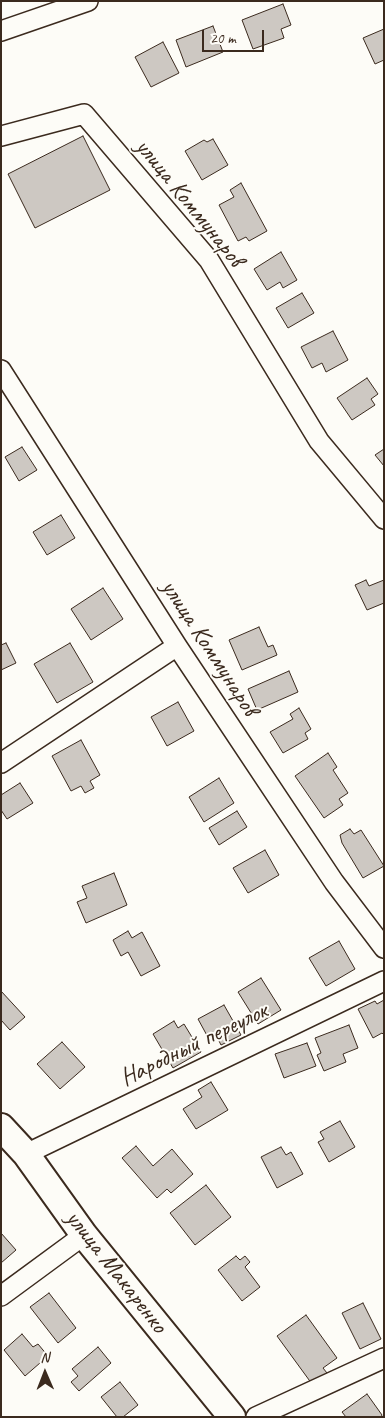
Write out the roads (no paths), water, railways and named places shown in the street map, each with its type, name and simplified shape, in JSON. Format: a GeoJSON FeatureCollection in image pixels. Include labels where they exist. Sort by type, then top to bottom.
{"type":"FeatureCollection","features":[{"type":"Feature","properties":{"kind":"main road","name":"улица Макаренко"},"geometry":{"type":"LineString","coordinates":[[1,1127],[26,1154],[84,1235],[232,1417]]}},
{"type":"Feature","properties":{"kind":"street"},"geometry":{"type":"LineString","coordinates":[[1,31],[77,3]]}},
{"type":"Feature","properties":{"kind":"street","name":"улица Коммунаров"},"geometry":{"type":"LineString","coordinates":[[1,136],[84,114],[209,260],[319,441],[384,519]]}},
{"type":"Feature","properties":{"kind":"street","name":"улица Коммунаров"},"geometry":{"type":"LineString","coordinates":[[1,370],[177,646],[334,882],[384,948]]}},
{"type":"Feature","properties":{"kind":"street"},"geometry":{"type":"LineString","coordinates":[[1,763],[177,646]]}},
{"type":"Feature","properties":{"kind":"street","name":"Народный переулок"},"geometry":{"type":"LineString","coordinates":[[26,1154],[384,981]]}},
{"type":"Feature","properties":{"kind":"street"},"geometry":{"type":"LineString","coordinates":[[1,1296],[84,1235]]}},
{"type":"Feature","properties":{"kind":"street"},"geometry":{"type":"LineString","coordinates":[[256,1417],[384,1358]]}}]}
